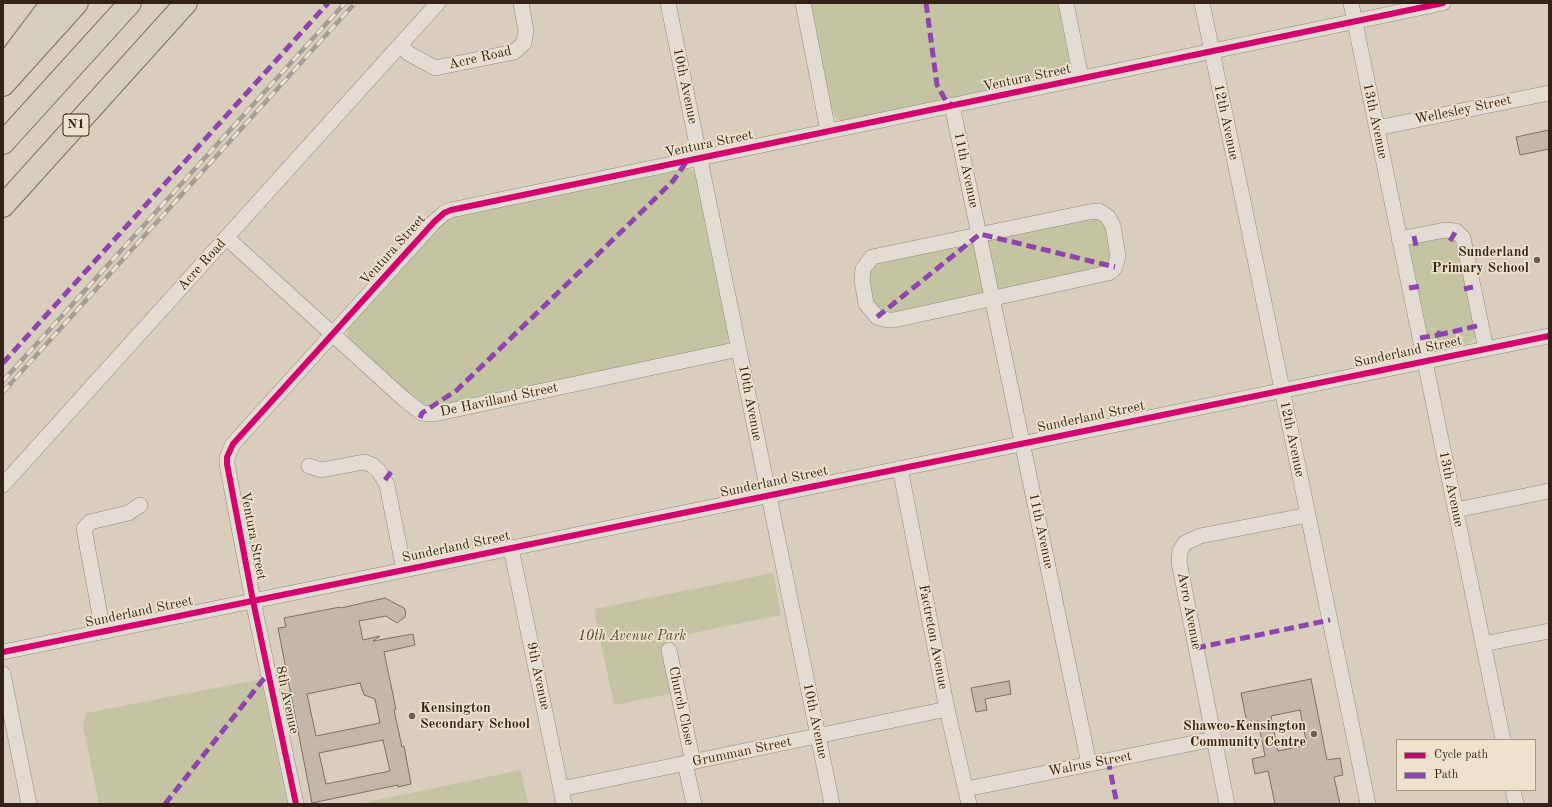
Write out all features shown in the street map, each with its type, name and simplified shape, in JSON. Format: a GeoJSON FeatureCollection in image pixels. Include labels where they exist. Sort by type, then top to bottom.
{"type":"FeatureCollection","features":[{"type":"Feature","properties":{"kind":"highway"},"geometry":{"type":"LineString","coordinates":[[3,67],[52,3]]}},
{"type":"Feature","properties":{"kind":"highway"},"geometry":{"type":"LineString","coordinates":[[3,85],[78,3]]}},
{"type":"Feature","properties":{"kind":"highway"},"geometry":{"type":"LineString","coordinates":[[3,143],[130,3]]}},
{"type":"Feature","properties":{"kind":"highway","name":"N1"},"geometry":{"type":"LineString","coordinates":[[3,206],[186,3]]}},
{"type":"Feature","properties":{"kind":"highway"},"geometry":{"type":"LineString","coordinates":[[149,45],[189,3]]}},
{"type":"Feature","properties":{"kind":"street","name":"Acre Road"},"geometry":{"type":"LineString","coordinates":[[3,485],[438,3]]}},
{"type":"Feature","properties":{"kind":"street","name":"Acre Road"},"geometry":{"type":"LineString","coordinates":[[400,45],[408,53],[435,68],[514,52],[524,43],[526,30],[521,3]]}},
{"type":"Feature","properties":{"kind":"street","name":"10th Avenue"},"geometry":{"type":"LineString","coordinates":[[668,3],[832,804]]}},
{"type":"Feature","properties":{"kind":"street"},"geometry":{"type":"LineString","coordinates":[[803,3],[828,131]]}},
{"type":"Feature","properties":{"kind":"street"},"geometry":{"type":"LineString","coordinates":[[1066,3],[1081,78]]}},
{"type":"Feature","properties":{"kind":"street","name":"12th Avenue"},"geometry":{"type":"LineString","coordinates":[[1202,3],[1368,804]]}},
{"type":"Feature","properties":{"kind":"street","name":"13th Avenue"},"geometry":{"type":"LineString","coordinates":[[1351,3],[1503,739]]}},
{"type":"Feature","properties":{"kind":"street","name":"Ventura Street"},"geometry":{"type":"LineString","coordinates":[[253,601],[227,464],[227,457],[233,444],[434,222],[444,213],[450,210],[1444,3]]}},
{"type":"Feature","properties":{"kind":"street","name":"Wellesley Street"},"geometry":{"type":"LineString","coordinates":[[1377,128],[1549,93]]}},
{"type":"Feature","properties":{"kind":"street","name":"11th Avenue"},"geometry":{"type":"LineString","coordinates":[[952,105],[1089,764]]}},
{"type":"Feature","properties":{"kind":"street"},"geometry":{"type":"LineString","coordinates":[[1099,211],[1108,216],[1113,226],[1118,256],[1117,262],[1112,271],[992,298],[888,320],[877,317],[866,304],[862,280],[862,269],[872,257],[1090,212],[1099,211]]}},
{"type":"Feature","properties":{"kind":"street"},"geometry":{"type":"LineString","coordinates":[[1399,239],[1445,230],[1456,231],[1463,238],[1486,348]]}},
{"type":"Feature","properties":{"kind":"street","name":"De Havilland Street"},"geometry":{"type":"LineString","coordinates":[[227,238],[422,413],[430,414],[739,349]]}},
{"type":"Feature","properties":{"kind":"street","name":"Sunderland Street"},"geometry":{"type":"LineString","coordinates":[[3,652],[1549,336]]}},
{"type":"Feature","properties":{"kind":"street"},"geometry":{"type":"LineString","coordinates":[[310,466],[321,470],[364,462],[372,465],[379,471],[387,485],[404,570]]}},
{"type":"Feature","properties":{"kind":"street","name":"Factreton Avenue"},"geometry":{"type":"LineString","coordinates":[[900,468],[947,710],[970,804]]}},
{"type":"Feature","properties":{"kind":"street"},"geometry":{"type":"LineString","coordinates":[[1456,510],[1549,491]]}},
{"type":"Feature","properties":{"kind":"street"},"geometry":{"type":"LineString","coordinates":[[103,631],[84,529],[90,522],[128,513],[140,505]]}},
{"type":"Feature","properties":{"kind":"street","name":"Avro Avenue"},"geometry":{"type":"LineString","coordinates":[[1227,804],[1179,562],[1180,551],[1185,543],[1200,536],[1308,515]]}},
{"type":"Feature","properties":{"kind":"street","name":"9th Avenue"},"geometry":{"type":"LineString","coordinates":[[512,548],[564,804]]}},
{"type":"Feature","properties":{"kind":"street","name":"8th Avenue"},"geometry":{"type":"LineString","coordinates":[[253,601],[296,804]]}},
{"type":"Feature","properties":{"kind":"street"},"geometry":{"type":"LineString","coordinates":[[1483,644],[1549,631]]}},
{"type":"Feature","properties":{"kind":"street","name":"Church Close"},"geometry":{"type":"LineString","coordinates":[[669,650],[689,762],[694,804]]}},
{"type":"Feature","properties":{"kind":"street"},"geometry":{"type":"LineString","coordinates":[[3,674],[29,804]]}},
{"type":"Feature","properties":{"kind":"street","name":"Grumman Street"},"geometry":{"type":"LineString","coordinates":[[561,789],[947,710]]}},
{"type":"Feature","properties":{"kind":"street","name":"Walrus Street"},"geometry":{"type":"LineString","coordinates":[[966,789],[1214,739]]}},
{"type":"Feature","properties":{"kind":"street"},"geometry":{"type":"LineString","coordinates":[[1513,791],[1516,804]]}},
{"type":"Feature","properties":{"kind":"green space"},"geometry":{"type":"Polygon","coordinates":[[[809,3],[1061,3],[1072,68],[1068,76],[842,122],[837,120],[831,110],[809,3]]]}},
{"type":"Feature","properties":{"kind":"green space"},"geometry":{"type":"Polygon","coordinates":[[[681,168],[692,170],[698,180],[730,331],[727,343],[716,350],[439,407],[423,408],[350,343],[347,331],[350,322],[448,217],[681,168]]]}},
{"type":"Feature","properties":{"kind":"green space"},"geometry":{"type":"Polygon","coordinates":[[[1108,217],[1115,267],[894,320],[866,304],[872,257],[980,234],[1108,217]]]}},
{"type":"Feature","properties":{"kind":"green space"},"geometry":{"type":"Polygon","coordinates":[[[1444,233],[1458,240],[1477,336],[1469,343],[1439,349],[1429,344],[1408,244],[1444,233]]]}},
{"type":"Feature","properties":{"kind":"green space","name":"10th Avenue Park"},"geometry":{"type":"Polygon","coordinates":[[[773,573],[781,615],[664,639],[675,693],[614,705],[594,609],[773,573]]]}},
{"type":"Feature","properties":{"kind":"green space"},"geometry":{"type":"Polygon","coordinates":[[[261,679],[287,804],[99,804],[83,726],[86,713],[261,679]]]}},
{"type":"Feature","properties":{"kind":"green space"},"geometry":{"type":"Polygon","coordinates":[[[521,770],[528,804],[358,804],[521,770]]]}},
{"type":"Feature","properties":{"kind":"building"},"geometry":{"type":"Polygon","coordinates":[[[1549,130],[1549,149],[1520,155],[1516,137],[1549,130]]]}},
{"type":"Feature","properties":{"kind":"building"},"geometry":{"type":"Polygon","coordinates":[[[385,598],[404,608],[406,612],[405,617],[397,623],[386,616],[359,621],[363,640],[380,636],[373,641],[413,634],[415,645],[384,652],[396,709],[394,710],[402,747],[404,746],[411,784],[398,787],[398,785],[312,803],[278,628],[286,627],[284,618],[341,608],[385,598]],[[360,683],[307,694],[316,736],[380,723],[375,699],[364,695],[360,683]],[[383,740],[319,753],[326,784],[390,771],[383,740]]]}},
{"type":"Feature","properties":{"kind":"building","name":"Shawco-Kensington Community Centre"},"geometry":{"type":"Polygon","coordinates":[[[1311,679],[1327,760],[1340,758],[1343,775],[1334,777],[1340,804],[1275,804],[1268,771],[1255,774],[1252,759],[1265,756],[1258,721],[1247,723],[1241,693],[1311,679]],[[1300,710],[1271,716],[1278,751],[1307,745],[1300,710]]]}},
{"type":"Feature","properties":{"kind":"building"},"geometry":{"type":"Polygon","coordinates":[[[1009,681],[1011,694],[985,699],[987,710],[976,712],[971,688],[1009,681]]]}},
{"type":"Feature","properties":{"kind":"railway"},"geometry":{"type":"LineString","coordinates":[[3,381],[345,3]]}},
{"type":"Feature","properties":{"kind":"railway"},"geometry":{"type":"LineString","coordinates":[[3,392],[355,3]]}},
{"type":"Feature","properties":{"kind":"marked path"},"geometry":{"type":"LineString","coordinates":[[3,363],[328,3]]}},
{"type":"Feature","properties":{"kind":"marked path"},"geometry":{"type":"LineString","coordinates":[[926,3],[937,85],[946,101],[952,105]]}},
{"type":"Feature","properties":{"kind":"marked path"},"geometry":{"type":"LineString","coordinates":[[420,418],[422,413],[457,390],[673,181],[687,161]]}},
{"type":"Feature","properties":{"kind":"marked path"},"geometry":{"type":"LineString","coordinates":[[1450,241],[1456,231]]}},
{"type":"Feature","properties":{"kind":"marked path"},"geometry":{"type":"LineString","coordinates":[[877,317],[980,234],[1115,267]]}},
{"type":"Feature","properties":{"kind":"marked path"},"geometry":{"type":"LineString","coordinates":[[1414,236],[1416,246]]}},
{"type":"Feature","properties":{"kind":"marked path"},"geometry":{"type":"LineString","coordinates":[[1409,288],[1422,286]]}},
{"type":"Feature","properties":{"kind":"marked path"},"geometry":{"type":"LineString","coordinates":[[1464,289],[1473,287]]}},
{"type":"Feature","properties":{"kind":"marked path"},"geometry":{"type":"LineString","coordinates":[[1438,335],[1481,325]]}},
{"type":"Feature","properties":{"kind":"marked path"},"geometry":{"type":"LineString","coordinates":[[1420,338],[1438,335],[1440,331]]}},
{"type":"Feature","properties":{"kind":"marked path"},"geometry":{"type":"LineString","coordinates":[[385,480],[391,472]]}},
{"type":"Feature","properties":{"kind":"marked path"},"geometry":{"type":"LineString","coordinates":[[1196,648],[1330,620]]}},
{"type":"Feature","properties":{"kind":"marked path"},"geometry":{"type":"LineString","coordinates":[[165,804],[269,674]]}},
{"type":"Feature","properties":{"kind":"marked path"},"geometry":{"type":"LineString","coordinates":[[1108,760],[1117,804]]}},
{"type":"Feature","properties":{"kind":"cycle path"},"geometry":{"type":"LineString","coordinates":[[296,804],[253,601],[227,464],[227,457],[233,444],[434,222],[444,213],[451,210],[1443,3]]}},
{"type":"Feature","properties":{"kind":"cycle path"},"geometry":{"type":"LineString","coordinates":[[3,652],[1549,336]]}},
{"type":"Feature","properties":{"kind":"place","name":"Sunderland Primary School"},"geometry":{"type":"Point","coordinates":[1537,260]}},
{"type":"Feature","properties":{"kind":"place","name":"Kensington Secondary School"},"geometry":{"type":"Point","coordinates":[412,716]}},
{"type":"Feature","properties":{"kind":"place","name":"Shawco-Kensington Community Centre"},"geometry":{"type":"Point","coordinates":[1314,734]}}]}
